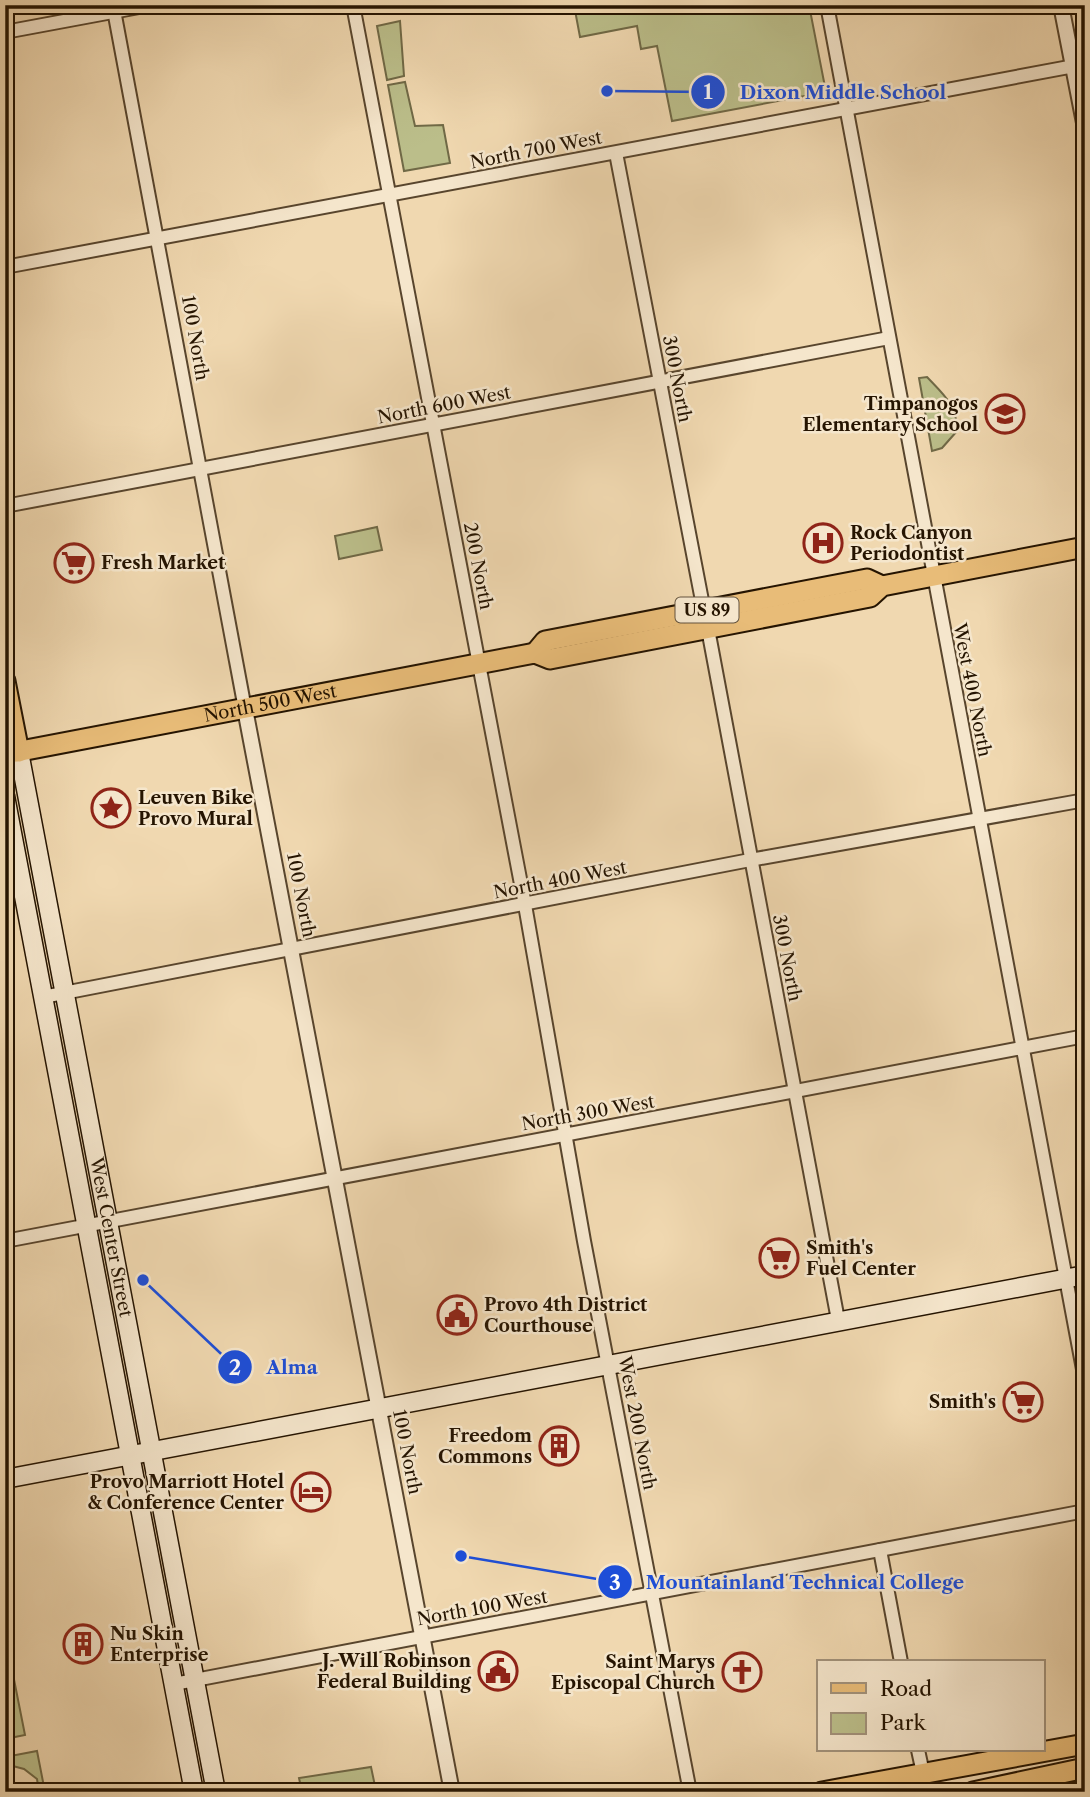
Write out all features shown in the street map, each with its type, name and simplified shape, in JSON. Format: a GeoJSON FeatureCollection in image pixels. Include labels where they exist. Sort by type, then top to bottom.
{"type":"FeatureCollection","features":[{"type":"Feature","properties":{"kind":"main road","name":"North 500 West"},"geometry":{"type":"LineString","coordinates":[[12,753],[535,653],[545,641],[706,620],[867,579],[882,586],[1085,547]]}},
{"type":"Feature","properties":{"kind":"main road","name":"West Center Street"},"geometry":{"type":"LineString","coordinates":[[5,681],[12,753],[65,993],[130,1454],[194,1792]]}},
{"type":"Feature","properties":{"kind":"main road","name":"West Center Street"},"geometry":{"type":"LineString","coordinates":[[5,796],[43,997],[151,1450],[216,1792]]}},
{"type":"Feature","properties":{"kind":"main road"},"geometry":{"type":"LineString","coordinates":[[5,1479],[1085,1275]]}},
{"type":"Feature","properties":{"kind":"main road"},"geometry":{"type":"LineString","coordinates":[[1044,1751],[1085,1744]]}},
{"type":"Feature","properties":{"kind":"main road"},"geometry":{"type":"LineString","coordinates":[[822,1792],[1040,1752]]}},
{"type":"Feature","properties":{"kind":"main road"},"geometry":{"type":"LineString","coordinates":[[974,1792],[1085,1768]]}},
{"type":"Feature","properties":{"kind":"street"},"geometry":{"type":"LineString","coordinates":[[5,32],[114,9],[150,5]]}},
{"type":"Feature","properties":{"kind":"street","name":"200 North"},"geometry":{"type":"LineString","coordinates":[[353,5],[567,1134]]}},
{"type":"Feature","properties":{"kind":"street","name":"West 400 North"},"geometry":{"type":"LineString","coordinates":[[827,5],[932,576],[1085,1380]]}},
{"type":"Feature","properties":{"kind":"street"},"geometry":{"type":"LineString","coordinates":[[1061,5],[1079,65],[1085,128]]}},
{"type":"Feature","properties":{"kind":"street","name":"100 North"},"geometry":{"type":"LineString","coordinates":[[114,9],[199,469],[452,1792]]}},
{"type":"Feature","properties":{"kind":"street","name":"North 700 West"},"geometry":{"type":"LineString","coordinates":[[5,267],[1079,65]]}},
{"type":"Feature","properties":{"kind":"street","name":"300 North"},"geometry":{"type":"LineString","coordinates":[[616,153],[838,1320]]}},
{"type":"Feature","properties":{"kind":"street","name":"North 600 West"},"geometry":{"type":"LineString","coordinates":[[5,506],[889,338]]}},
{"type":"Feature","properties":{"kind":"street","name":"North 400 West"},"geometry":{"type":"LineString","coordinates":[[43,997],[750,860],[1085,800]]}},
{"type":"Feature","properties":{"kind":"street","name":"North 300 West"},"geometry":{"type":"LineString","coordinates":[[5,1241],[1085,1036]]}},
{"type":"Feature","properties":{"kind":"street","name":"West 200 North"},"geometry":{"type":"LineString","coordinates":[[567,1134],[652,1594]]}},
{"type":"Feature","properties":{"kind":"street","name":"North 100 West"},"geometry":{"type":"LineString","coordinates":[[174,1684],[1085,1511]]}},
{"type":"Feature","properties":{"kind":"street"},"geometry":{"type":"LineString","coordinates":[[880,1550],[901,1660]]}},
{"type":"Feature","properties":{"kind":"street"},"geometry":{"type":"LineString","coordinates":[[652,1594],[690,1792]]}},
{"type":"Feature","properties":{"kind":"street"},"geometry":{"type":"LineString","coordinates":[[918,1752],[923,1773]]}},
{"type":"Feature","properties":{"kind":"green space"},"geometry":{"type":"Polygon","coordinates":[[[574,5],[809,5],[826,92],[672,121],[657,46],[641,49],[637,26],[580,37],[574,5]]]}},
{"type":"Feature","properties":{"kind":"green space"},"geometry":{"type":"Polygon","coordinates":[[[400,21],[404,76],[387,80],[377,26],[400,21]]]}},
{"type":"Feature","properties":{"kind":"green space"},"geometry":{"type":"Polygon","coordinates":[[[405,82],[415,126],[443,125],[450,163],[404,171],[388,85],[405,82]]]}},
{"type":"Feature","properties":{"kind":"green space"},"geometry":{"type":"Polygon","coordinates":[[[927,377],[952,407],[957,431],[942,448],[932,451],[919,378],[927,377]]]}},
{"type":"Feature","properties":{"kind":"green space"},"geometry":{"type":"Polygon","coordinates":[[[377,527],[382,550],[339,559],[335,536],[377,527]]]}},
{"type":"Feature","properties":{"kind":"green space"},"geometry":{"type":"Polygon","coordinates":[[[5,1634],[25,1735],[5,1739],[5,1634]]]}},
{"type":"Feature","properties":{"kind":"green space"},"geometry":{"type":"Polygon","coordinates":[[[37,1751],[45,1792],[39,1792],[37,1779],[24,1769],[5,1764],[5,1757],[37,1751]]]}},
{"type":"Feature","properties":{"kind":"green space"},"geometry":{"type":"Polygon","coordinates":[[[371,1767],[375,1786],[372,1787],[373,1792],[302,1792],[299,1778],[371,1767]]]}},
{"type":"Feature","properties":{"kind":"place","name":"Dixon Middle School"},"geometry":{"type":"Point","coordinates":[607,91]}},
{"type":"Feature","properties":{"kind":"place","name":"Timpanogos Elementary School"},"geometry":{"type":"Point","coordinates":[1005,414]}},
{"type":"Feature","properties":{"kind":"place","name":"Rock Canyon Periodontist"},"geometry":{"type":"Point","coordinates":[823,543]}},
{"type":"Feature","properties":{"kind":"place","name":"Fresh Market"},"geometry":{"type":"Point","coordinates":[74,563]}},
{"type":"Feature","properties":{"kind":"place","name":"Leuven Bike Provo Mural"},"geometry":{"type":"Point","coordinates":[111,808]}},
{"type":"Feature","properties":{"kind":"place","name":"Smith's Fuel Center"},"geometry":{"type":"Point","coordinates":[779,1258]}},
{"type":"Feature","properties":{"kind":"place","name":"Alma"},"geometry":{"type":"Point","coordinates":[143,1280]}},
{"type":"Feature","properties":{"kind":"place","name":"Provo 4th District Courthouse"},"geometry":{"type":"Point","coordinates":[457,1315]}},
{"type":"Feature","properties":{"kind":"place","name":"Smith's"},"geometry":{"type":"Point","coordinates":[1023,1402]}},
{"type":"Feature","properties":{"kind":"place","name":"Freedom Commons"},"geometry":{"type":"Point","coordinates":[559,1446]}},
{"type":"Feature","properties":{"kind":"place","name":"Provo Marriott Hotel & Conference Center"},"geometry":{"type":"Point","coordinates":[311,1492]}},
{"type":"Feature","properties":{"kind":"place","name":"Mountainland Technical College"},"geometry":{"type":"Point","coordinates":[461,1556]}},
{"type":"Feature","properties":{"kind":"place","name":"Nu Skin Enterprise"},"geometry":{"type":"Point","coordinates":[83,1644]}},
{"type":"Feature","properties":{"kind":"place","name":"J. Will Robinson Federal Building"},"geometry":{"type":"Point","coordinates":[498,1671]}},
{"type":"Feature","properties":{"kind":"place","name":"Saint Marys Episcopal Church"},"geometry":{"type":"Point","coordinates":[742,1672]}}]}
